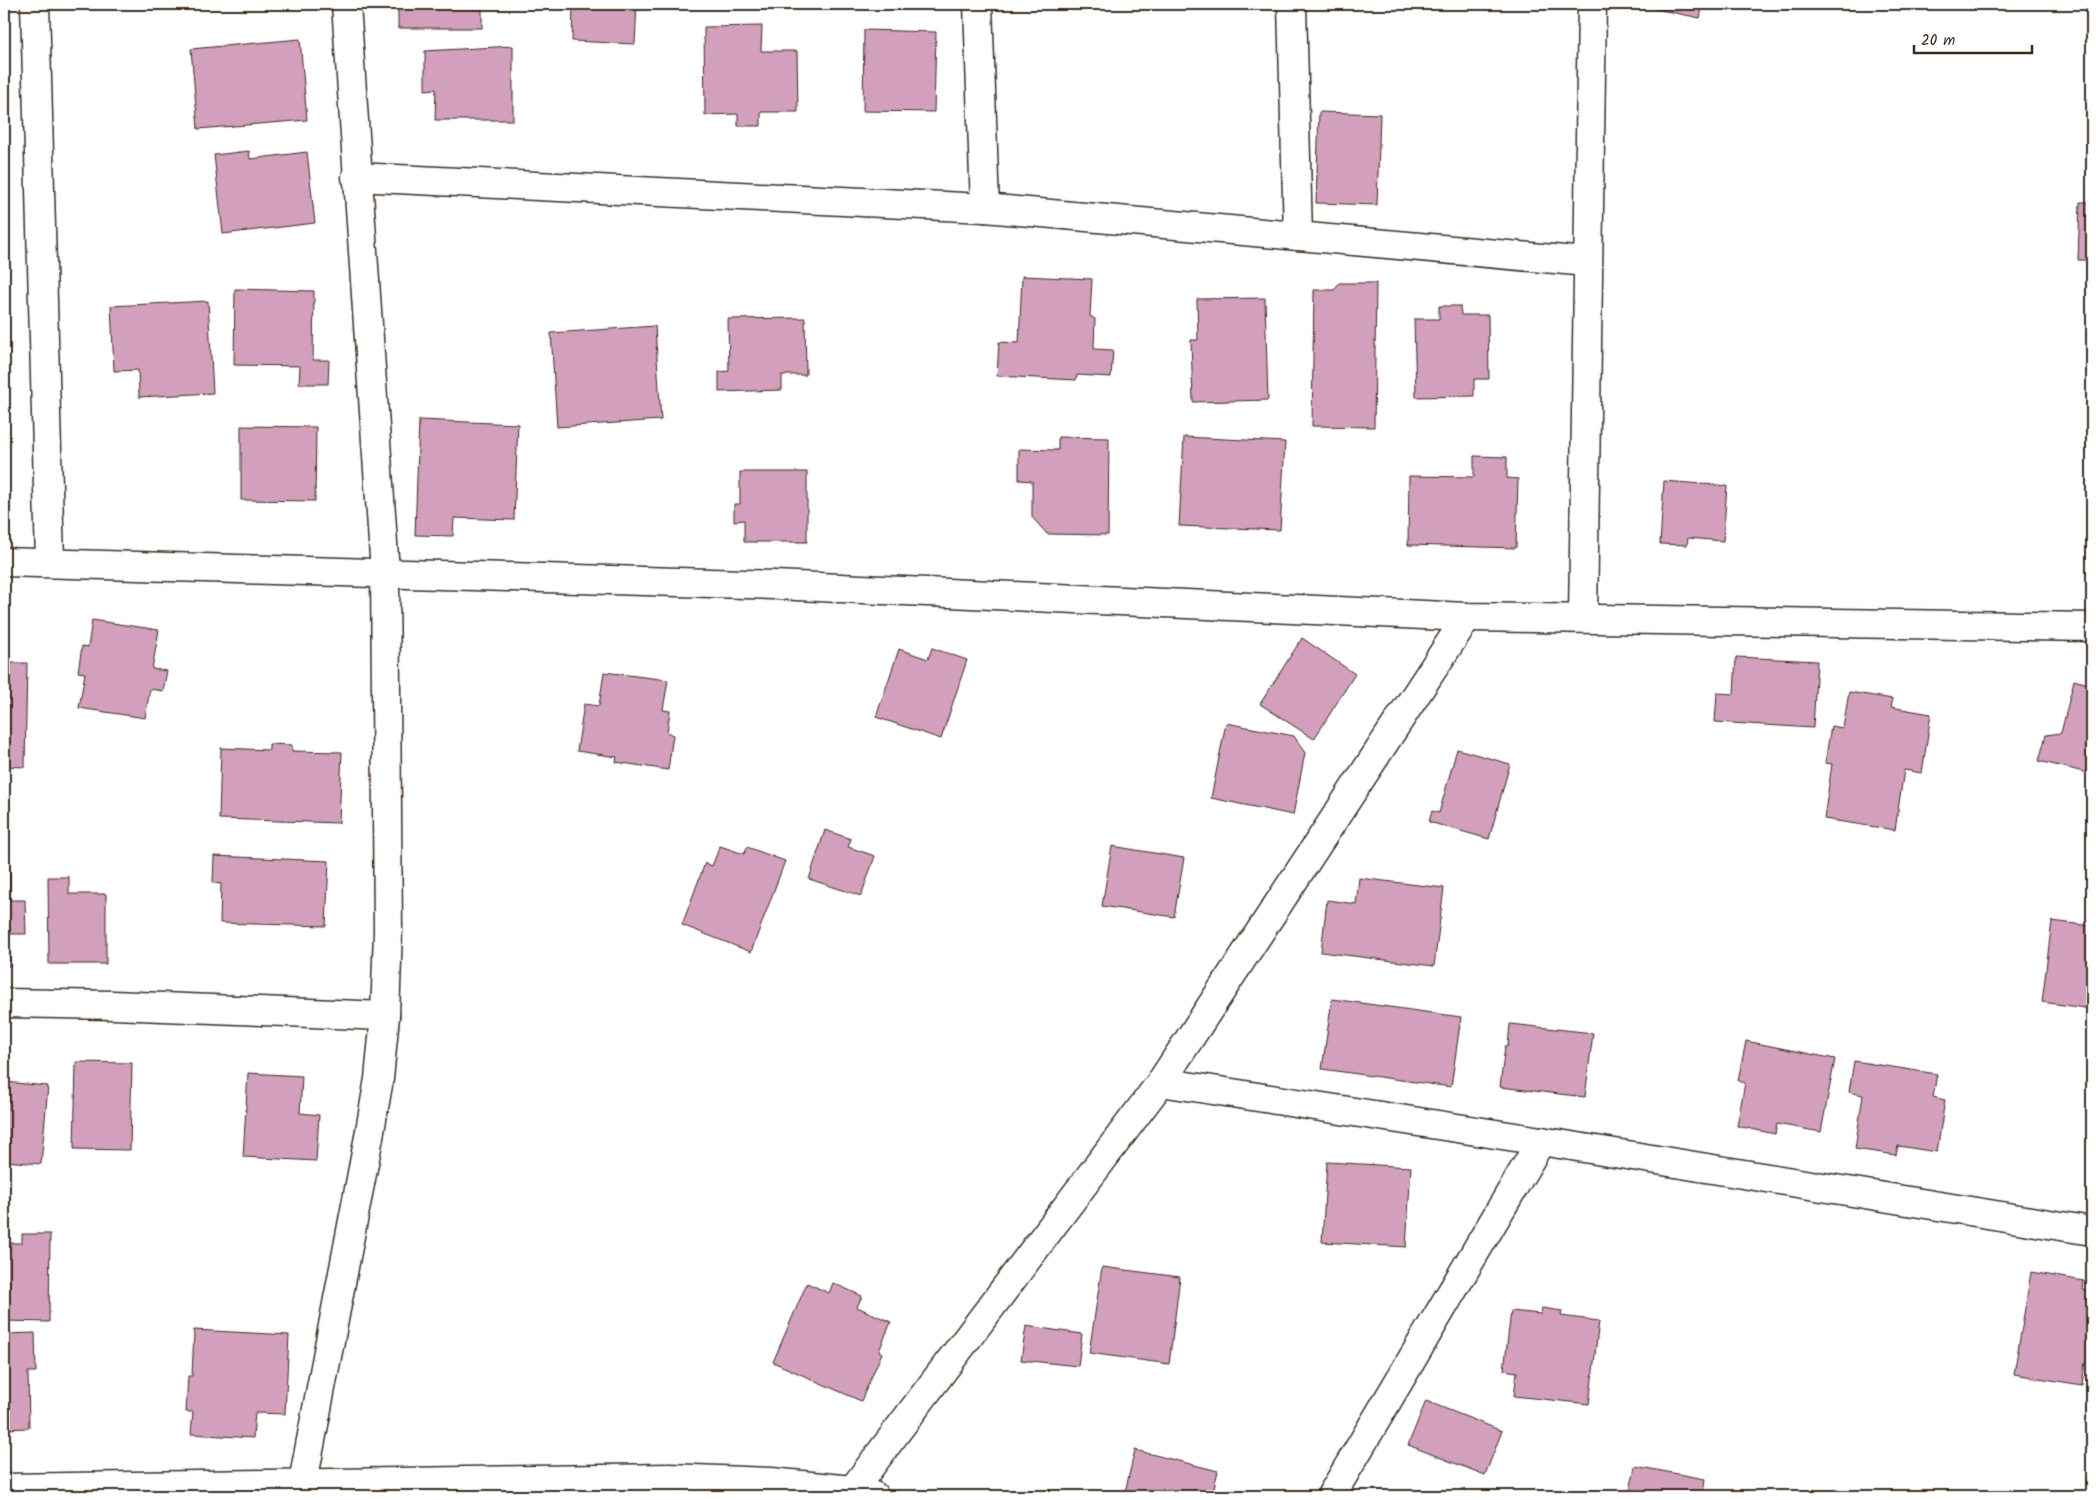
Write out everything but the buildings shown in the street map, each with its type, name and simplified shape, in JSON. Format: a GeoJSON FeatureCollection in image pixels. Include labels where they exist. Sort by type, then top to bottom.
{"type":"FeatureCollection","features":[{"type":"Feature","properties":{"kind":"street"},"geometry":{"type":"LineString","coordinates":[[35,4],[50,562]]}},
{"type":"Feature","properties":{"kind":"street"},"geometry":{"type":"LineString","coordinates":[[303,1482],[368,1142],[378,1079],[385,1016],[388,931],[385,572],[356,177],[346,4]]}},
{"type":"Feature","properties":{"kind":"street"},"geometry":{"type":"LineString","coordinates":[[978,4],[985,208]]}},
{"type":"Feature","properties":{"kind":"street"},"geometry":{"type":"LineString","coordinates":[[1292,4],[1298,236]]}},
{"type":"Feature","properties":{"kind":"street"},"geometry":{"type":"LineString","coordinates":[[1582,618],[1592,4]]}},
{"type":"Feature","properties":{"kind":"street"},"geometry":{"type":"LineString","coordinates":[[356,177],[985,208],[1587,262]]}},
{"type":"Feature","properties":{"kind":"street"},"geometry":{"type":"LineString","coordinates":[[4,562],[785,585],[1467,617],[2092,627]]}},
{"type":"Feature","properties":{"kind":"street"},"geometry":{"type":"LineString","coordinates":[[4,1488],[303,1482],[669,1478],[771,1482],[858,1494],[1162,1082],[1467,617]]}},
{"type":"Feature","properties":{"kind":"street"},"geometry":{"type":"LineString","coordinates":[[4,1003],[113,1005],[385,1016]]}},
{"type":"Feature","properties":{"kind":"street"},"geometry":{"type":"LineString","coordinates":[[1162,1082],[1541,1141],[2092,1231]]}},
{"type":"Feature","properties":{"kind":"street"},"geometry":{"type":"LineString","coordinates":[[1330,1496],[1541,1141]]}}]}
